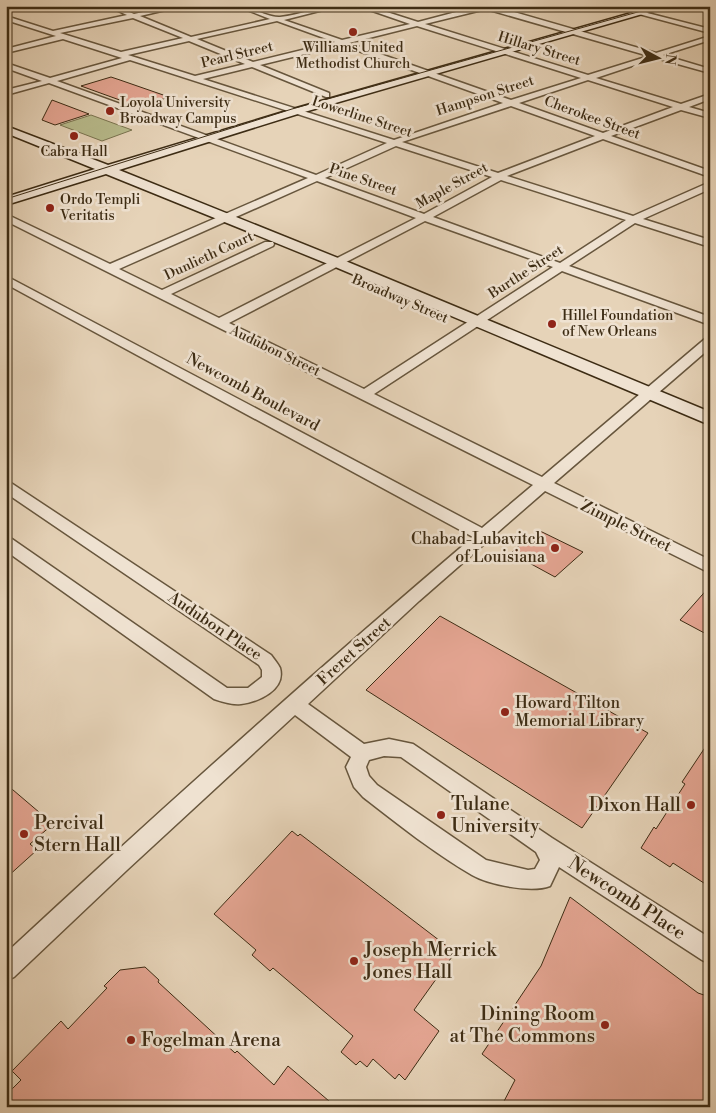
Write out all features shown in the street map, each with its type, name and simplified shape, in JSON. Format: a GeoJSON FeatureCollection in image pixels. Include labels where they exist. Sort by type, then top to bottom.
{"type":"FeatureCollection","features":[{"type":"Feature","properties":{"kind":"main road"},"geometry":{"type":"LineString","coordinates":[[6,192],[100,169],[207,139],[297,111],[506,52],[639,10],[666,6]]}},
{"type":"Feature","properties":{"kind":"main road"},"geometry":{"type":"LineString","coordinates":[[6,202],[193,134],[284,106],[494,48],[569,31]]}},
{"type":"Feature","properties":{"kind":"main road","name":"Broadway Street"},"geometry":{"type":"LineString","coordinates":[[6,129],[645,397],[710,419]]}},
{"type":"Feature","properties":{"kind":"main road","name":"Broadway Street"},"geometry":{"type":"LineString","coordinates":[[222,220],[269,244],[332,266]]}},
{"type":"Feature","properties":{"kind":"main road","name":"Broadway Street"},"geometry":{"type":"LineString","coordinates":[[645,397],[710,430]]}},
{"type":"Feature","properties":{"kind":"street"},"geometry":{"type":"LineString","coordinates":[[6,10],[27,6]]}},
{"type":"Feature","properties":{"kind":"street"},"geometry":{"type":"LineString","coordinates":[[110,6],[326,94]]}},
{"type":"Feature","properties":{"kind":"street"},"geometry":{"type":"LineString","coordinates":[[52,33],[180,6]]}},
{"type":"Feature","properties":{"kind":"street","name":"Cherokee Street"},"geometry":{"type":"LineString","coordinates":[[240,6],[710,174]]}},
{"type":"Feature","properties":{"kind":"street"},"geometry":{"type":"LineString","coordinates":[[6,93],[189,38],[336,6]]}},
{"type":"Feature","properties":{"kind":"street","name":"Hillary Street"},"geometry":{"type":"LineString","coordinates":[[361,6],[710,116]]}},
{"type":"Feature","properties":{"kind":"street"},"geometry":{"type":"LineString","coordinates":[[612,6],[639,10],[710,31]]}},
{"type":"Feature","properties":{"kind":"street"},"geometry":{"type":"LineString","coordinates":[[486,7],[710,71]]}},
{"type":"Feature","properties":{"kind":"street","name":"Pearl Street"},"geometry":{"type":"LineString","coordinates":[[194,79],[486,7]]}},
{"type":"Feature","properties":{"kind":"street","name":"Lowerline Street"},"geometry":{"type":"LineString","coordinates":[[6,18],[710,244]]}},
{"type":"Feature","properties":{"kind":"street"},"geometry":{"type":"LineString","coordinates":[[6,51],[62,37]]}},
{"type":"Feature","properties":{"kind":"street","name":"Hampson Street"},"geometry":{"type":"LineString","coordinates":[[111,268],[395,142],[510,102],[710,38]]}},
{"type":"Feature","properties":{"kind":"street","name":"Pine Street"},"geometry":{"type":"LineString","coordinates":[[6,65],[710,321]]}},
{"type":"Feature","properties":{"kind":"street","name":"Maple Street"},"geometry":{"type":"LineString","coordinates":[[219,323],[426,217],[499,176],[710,96]]}},
{"type":"Feature","properties":{"kind":"street","name":"Burthe Street"},"geometry":{"type":"LineString","coordinates":[[364,395],[633,220],[710,185]]}},
{"type":"Feature","properties":{"kind":"street","name":"Audubon Street"},"geometry":{"type":"LineString","coordinates":[[6,217],[543,484]]}},
{"type":"Feature","properties":{"kind":"street","name":"Dunlieth Court"},"geometry":{"type":"LineString","coordinates":[[162,294],[269,244]]}},
{"type":"Feature","properties":{"kind":"street","name":"Newcomb Boulevard"},"geometry":{"type":"LineString","coordinates":[[6,279],[484,536]]}},
{"type":"Feature","properties":{"kind":"street","name":"Freret Street"},"geometry":{"type":"LineString","coordinates":[[6,969],[120,863],[484,536],[710,341]]}},
{"type":"Feature","properties":{"kind":"street","name":"Zimple Street"},"geometry":{"type":"LineString","coordinates":[[543,484],[710,567]]}},
{"type":"Feature","properties":{"kind":"street","name":"Audubon Place"},"geometry":{"type":"LineString","coordinates":[[6,486],[265,660],[270,668],[269,680],[260,691],[249,697],[235,698],[221,694],[6,543]]}},
{"type":"Feature","properties":{"kind":"street"},"geometry":{"type":"LineString","coordinates":[[295,705],[362,754]]}},
{"type":"Feature","properties":{"kind":"street","name":"Newcomb Place"},"geometry":{"type":"LineString","coordinates":[[544,845],[551,860],[542,879],[528,880],[481,869],[370,790],[361,781],[356,767],[362,754],[376,747],[389,746],[406,750],[544,845],[710,952]]}},
{"type":"Feature","properties":{"kind":"green space"},"geometry":{"type":"Polygon","coordinates":[[[91,115],[132,130],[102,141],[60,125],[91,115]]]}},
{"type":"Feature","properties":{"kind":"building"},"geometry":{"type":"Polygon","coordinates":[[[111,77],[169,97],[139,107],[81,86],[111,77]]]}},
{"type":"Feature","properties":{"kind":"building"},"geometry":{"type":"Polygon","coordinates":[[[52,100],[89,114],[55,125],[42,120],[52,100]]]}},
{"type":"Feature","properties":{"kind":"building"},"geometry":{"type":"Polygon","coordinates":[[[540,531],[583,552],[555,577],[511,553],[523,542],[527,544],[540,531]]]}},
{"type":"Feature","properties":{"kind":"building"},"geometry":{"type":"Polygon","coordinates":[[[710,586],[710,636],[680,620],[710,586]]]}},
{"type":"Feature","properties":{"kind":"building","name":"Howard Tilton Memorial Library"},"geometry":{"type":"Polygon","coordinates":[[[440,616],[648,733],[582,828],[366,690],[440,616]]]}},
{"type":"Feature","properties":{"kind":"building","name":"Dixon Hall"},"geometry":{"type":"Polygon","coordinates":[[[710,740],[710,887],[673,863],[670,867],[641,848],[654,827],[656,829],[685,784],[682,782],[710,740]]]}},
{"type":"Feature","properties":{"kind":"building","name":"Percival Stern Hall"},"geometry":{"type":"Polygon","coordinates":[[[6,784],[53,824],[30,844],[37,850],[6,878],[6,784]]]}},
{"type":"Feature","properties":{"kind":"building","name":"Joseph Merrick Jones Hall"},"geometry":{"type":"Polygon","coordinates":[[[292,831],[298,836],[300,834],[448,947],[454,954],[414,1010],[439,1031],[405,1080],[399,1074],[395,1079],[373,1059],[367,1067],[360,1061],[356,1065],[341,1052],[353,1036],[273,968],[270,971],[252,955],[256,950],[214,914],[292,831]]]}},
{"type":"Feature","properties":{"kind":"building","name":"Dining Room at The Commons"},"geometry":{"type":"Polygon","coordinates":[[[570,897],[698,993],[710,997],[710,1098],[707,1107],[501,1107],[515,1080],[482,1054],[541,966],[570,897]]]}},
{"type":"Feature","properties":{"kind":"building","name":"Fogelman Arena"},"geometry":{"type":"Polygon","coordinates":[[[145,967],[159,980],[158,982],[235,1053],[237,1051],[274,1085],[288,1066],[336,1107],[6,1107],[6,1095],[21,1080],[12,1071],[61,1021],[68,1029],[107,988],[104,986],[120,970],[145,967]]]}},
{"type":"Feature","properties":{"kind":"tram line"},"geometry":{"type":"LineString","coordinates":[[6,199],[292,109],[659,6]]}},
{"type":"Feature","properties":{"kind":"place","name":"Williams United Methodist Church"},"geometry":{"type":"Point","coordinates":[353,32]}},
{"type":"Feature","properties":{"kind":"place","name":"Loyola University Broadway Campus"},"geometry":{"type":"Point","coordinates":[110,111]}},
{"type":"Feature","properties":{"kind":"place","name":"Cabra Hall"},"geometry":{"type":"Point","coordinates":[74,136]}},
{"type":"Feature","properties":{"kind":"place","name":"Ordo Templi Veritatis"},"geometry":{"type":"Point","coordinates":[50,208]}},
{"type":"Feature","properties":{"kind":"place","name":"Hillel Foundation of New Orleans"},"geometry":{"type":"Point","coordinates":[552,324]}},
{"type":"Feature","properties":{"kind":"place","name":"Chabad-Lubavitch of Louisiana"},"geometry":{"type":"Point","coordinates":[555,548]}},
{"type":"Feature","properties":{"kind":"place","name":"Howard Tilton Memorial Library"},"geometry":{"type":"Point","coordinates":[505,712]}},
{"type":"Feature","properties":{"kind":"place","name":"Dixon Hall"},"geometry":{"type":"Point","coordinates":[691,805]}},
{"type":"Feature","properties":{"kind":"place","name":"Tulane University"},"geometry":{"type":"Point","coordinates":[441,815]}},
{"type":"Feature","properties":{"kind":"place","name":"Percival Stern Hall"},"geometry":{"type":"Point","coordinates":[24,834]}},
{"type":"Feature","properties":{"kind":"place","name":"Joseph Merrick Jones Hall"},"geometry":{"type":"Point","coordinates":[354,961]}},
{"type":"Feature","properties":{"kind":"place","name":"Dining Room at The Commons"},"geometry":{"type":"Point","coordinates":[605,1025]}},
{"type":"Feature","properties":{"kind":"place","name":"Fogelman Arena"},"geometry":{"type":"Point","coordinates":[131,1040]}}]}
